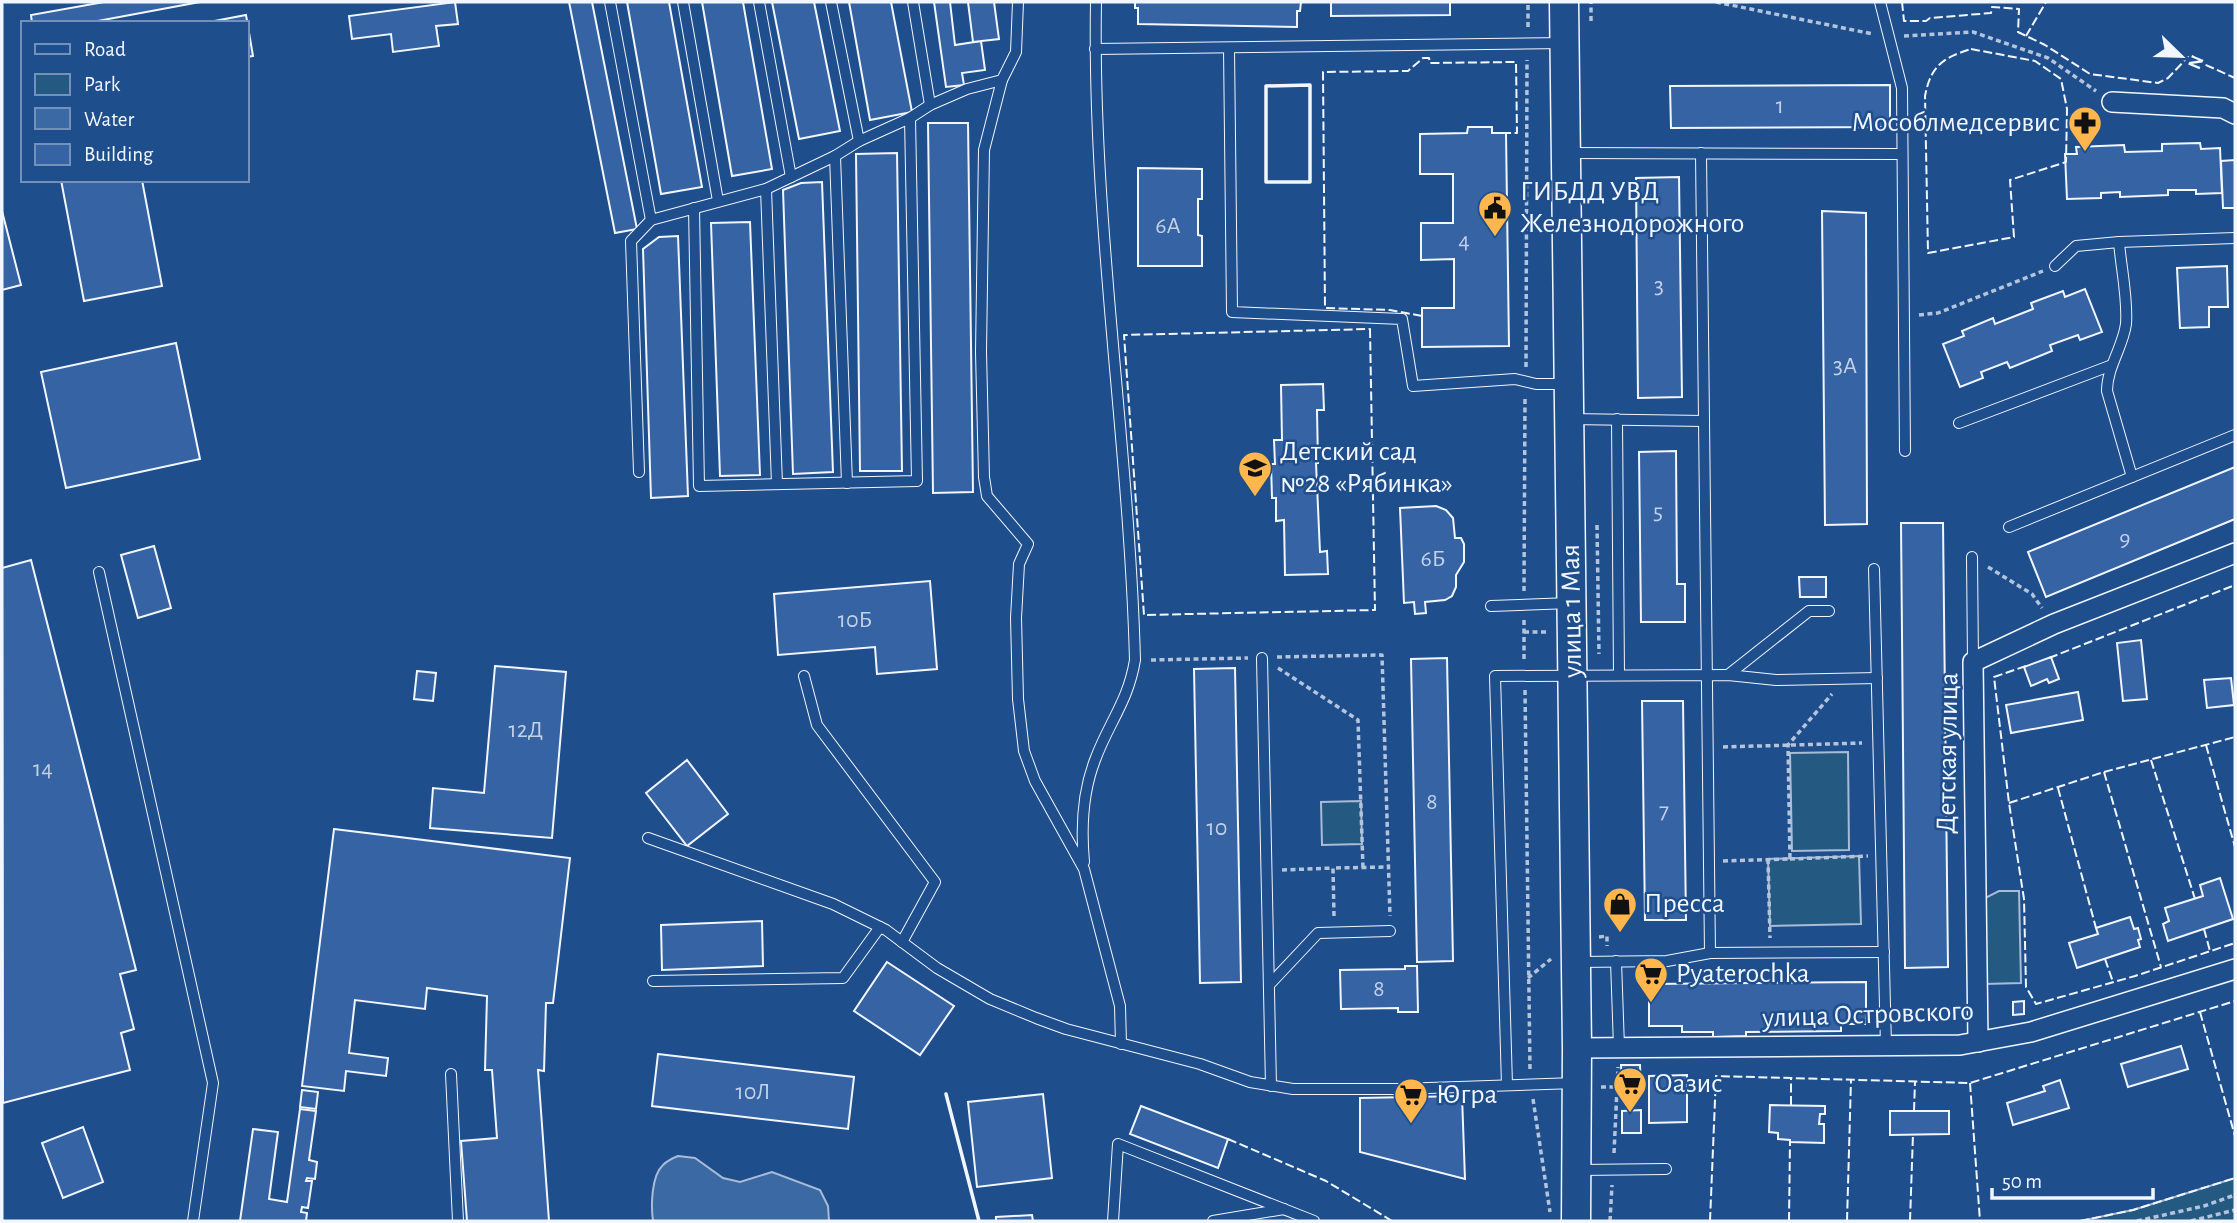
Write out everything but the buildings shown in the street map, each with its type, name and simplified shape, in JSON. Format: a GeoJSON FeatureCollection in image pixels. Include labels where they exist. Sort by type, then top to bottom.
{"type":"FeatureCollection","features":[{"type":"Feature","properties":{"kind":"street","name":"улица 1 Мая"},"geometry":{"type":"LineString","coordinates":[[1564,2],[1577,1048],[1576,1221]]}},
{"type":"Feature","properties":{"kind":"street"},"geometry":{"type":"LineString","coordinates":[[2112,102],[2223,108],[2235,114]]}},
{"type":"Feature","properties":{"kind":"street","name":"Детская улица"},"geometry":{"type":"LineString","coordinates":[[1978,1042],[1973,662],[2054,624],[2235,553]]}},
{"type":"Feature","properties":{"kind":"street","name":"улица Островского"},"geometry":{"type":"LineString","coordinates":[[1577,1048],[1959,1045],[2060,1023],[2235,969]]}},
{"type":"Feature","properties":{"kind":"lane"},"geometry":{"type":"LineString","coordinates":[[610,2],[651,220]]}},
{"type":"Feature","properties":{"kind":"lane"},"geometry":{"type":"LineString","coordinates":[[683,2],[718,201]]}},
{"type":"Feature","properties":{"kind":"lane"},"geometry":{"type":"LineString","coordinates":[[759,2],[791,177]]}},
{"type":"Feature","properties":{"kind":"lane"},"geometry":{"type":"LineString","coordinates":[[831,2],[859,141]]}},
{"type":"Feature","properties":{"kind":"lane"},"geometry":{"type":"LineString","coordinates":[[913,2],[930,105]]}},
{"type":"Feature","properties":{"kind":"lane"},"geometry":{"type":"LineString","coordinates":[[1018,2],[1016,52],[1002,80],[984,150],[981,352],[984,477],[987,496],[1028,544],[1020,565],[1017,598],[1018,699],[1024,751],[1035,781],[1084,869]]}},
{"type":"Feature","properties":{"kind":"lane"},"geometry":{"type":"LineString","coordinates":[[1096,2],[1095,49],[1101,176],[1135,660],[1128,692],[1094,762],[1086,793],[1082,845],[1084,869],[1120,1006],[1121,1044]]}},
{"type":"Feature","properties":{"kind":"lane"},"geometry":{"type":"LineString","coordinates":[[1880,2],[1902,88],[1905,451]]}},
{"type":"Feature","properties":{"kind":"lane"},"geometry":{"type":"LineString","coordinates":[[1095,49],[1565,43]]}},
{"type":"Feature","properties":{"kind":"lane"},"geometry":{"type":"LineString","coordinates":[[1229,47],[1232,312],[1402,319],[1413,386],[1515,379],[1536,384],[1569,384]]}},
{"type":"Feature","properties":{"kind":"lane"},"geometry":{"type":"LineString","coordinates":[[639,472],[631,241],[651,220],[765,189],[910,118],[930,105],[967,89],[1002,80]]}},
{"type":"Feature","properties":{"kind":"lane"},"geometry":{"type":"LineString","coordinates":[[694,208],[699,486],[918,481],[910,118]]}},
{"type":"Feature","properties":{"kind":"lane"},"geometry":{"type":"LineString","coordinates":[[1566,153],[1902,154]]}},
{"type":"Feature","properties":{"kind":"lane"},"geometry":{"type":"LineString","coordinates":[[1701,153],[1710,953]]}},
{"type":"Feature","properties":{"kind":"lane"},"geometry":{"type":"LineString","coordinates":[[835,156],[847,483]]}},
{"type":"Feature","properties":{"kind":"lane"},"geometry":{"type":"LineString","coordinates":[[765,189],[777,484]]}},
{"type":"Feature","properties":{"kind":"lane"},"geometry":{"type":"LineString","coordinates":[[2055,266],[2076,246],[2235,238]]}},
{"type":"Feature","properties":{"kind":"lane"},"geometry":{"type":"LineString","coordinates":[[2119,242],[2126,321],[2124,335],[2107,379],[2107,391],[2132,477]]}},
{"type":"Feature","properties":{"kind":"lane"},"geometry":{"type":"LineString","coordinates":[[1959,423],[2112,365]]}},
{"type":"Feature","properties":{"kind":"lane"},"geometry":{"type":"LineString","coordinates":[[1569,419],[1704,421]]}},
{"type":"Feature","properties":{"kind":"lane"},"geometry":{"type":"LineString","coordinates":[[1617,419],[1619,675]]}},
{"type":"Feature","properties":{"kind":"lane"},"geometry":{"type":"LineString","coordinates":[[2008,527],[2235,435]]}},
{"type":"Feature","properties":{"kind":"lane"},"geometry":{"type":"LineString","coordinates":[[1972,557],[1973,662]]}},
{"type":"Feature","properties":{"kind":"lane"},"geometry":{"type":"LineString","coordinates":[[1874,569],[1886,1046]]}},
{"type":"Feature","properties":{"kind":"lane"},"geometry":{"type":"LineString","coordinates":[[99,572],[213,1083],[193,1221]]}},
{"type":"Feature","properties":{"kind":"lane"},"geometry":{"type":"LineString","coordinates":[[1492,606],[1571,603]]}},
{"type":"Feature","properties":{"kind":"lane"},"geometry":{"type":"LineString","coordinates":[[1728,675],[1809,611],[1829,611]]}},
{"type":"Feature","properties":{"kind":"lane"},"geometry":{"type":"LineString","coordinates":[[1262,658],[1271,1086]]}},
{"type":"Feature","properties":{"kind":"lane"},"geometry":{"type":"LineString","coordinates":[[1507,1086],[1495,676],[1728,675],[1776,680],[1877,678]]}},
{"type":"Feature","properties":{"kind":"lane"},"geometry":{"type":"LineString","coordinates":[[804,677],[817,725],[935,882],[902,942]]}},
{"type":"Feature","properties":{"kind":"lane"},"geometry":{"type":"LineString","coordinates":[[648,838],[833,904],[880,927],[937,968],[989,999],[1066,1029],[1200,1064],[1250,1082],[1320,1089],[1576,1083]]}},
{"type":"Feature","properties":{"kind":"lane"},"geometry":{"type":"LineString","coordinates":[[653,981],[843,978],[880,927]]}},
{"type":"Feature","properties":{"kind":"lane"},"geometry":{"type":"LineString","coordinates":[[1269,985],[1318,933],[1390,931]]}},
{"type":"Feature","properties":{"kind":"lane"},"geometry":{"type":"LineString","coordinates":[[1575,962],[1667,961],[1710,953],[1884,952]]}},
{"type":"Feature","properties":{"kind":"lane"},"geometry":{"type":"LineString","coordinates":[[1616,961],[1619,1047]]}},
{"type":"Feature","properties":{"kind":"lane"},"geometry":{"type":"LineString","coordinates":[[451,1074],[458,1221]]}},
{"type":"Feature","properties":{"kind":"lane"},"geometry":{"type":"LineString","coordinates":[[1114,1221],[1112,1215],[1118,1144],[1314,1221]]}},
{"type":"Feature","properties":{"kind":"lane"},"geometry":{"type":"LineString","coordinates":[[1576,1170],[1666,1169]]}},
{"type":"Feature","properties":{"kind":"lane"},"geometry":{"type":"LineString","coordinates":[[1213,1221],[1284,1208]]}},
{"type":"Feature","properties":{"kind":"path"},"geometry":{"type":"LineString","coordinates":[[1528,2],[1524,605],[1530,1085],[1551,1221]]}},
{"type":"Feature","properties":{"kind":"path"},"geometry":{"type":"LineString","coordinates":[[1716,2],[1889,37],[1973,32],[2048,58],[2112,102]]}},
{"type":"Feature","properties":{"kind":"path"},"geometry":{"type":"LineString","coordinates":[[1904,317],[1938,313],[2055,266]]}},
{"type":"Feature","properties":{"kind":"path"},"geometry":{"type":"LineString","coordinates":[[1972,557],[2032,594],[2054,624]]}},
{"type":"Feature","properties":{"kind":"path"},"geometry":{"type":"LineString","coordinates":[[1135,660],[1382,654],[1390,931]]}},
{"type":"Feature","properties":{"kind":"path"},"geometry":{"type":"LineString","coordinates":[[1262,658],[1358,720],[1363,868]]}},
{"type":"Feature","properties":{"kind":"path"},"geometry":{"type":"LineString","coordinates":[[1790,859],[1788,745],[1845,679]]}},
{"type":"Feature","properties":{"kind":"path"},"geometry":{"type":"LineString","coordinates":[[1708,747],[1878,743]]}},
{"type":"Feature","properties":{"kind":"path"},"geometry":{"type":"LineString","coordinates":[[1709,862],[1881,856]]}},
{"type":"Feature","properties":{"kind":"path"},"geometry":{"type":"LineString","coordinates":[[1768,859],[1771,953]]}},
{"type":"Feature","properties":{"kind":"path"},"geometry":{"type":"LineString","coordinates":[[1266,870],[1388,867]]}},
{"type":"Feature","properties":{"kind":"path"},"geometry":{"type":"LineString","coordinates":[[1333,868],[1334,932]]}},
{"type":"Feature","properties":{"kind":"path"},"geometry":{"type":"LineString","coordinates":[[1610,1221],[1619,1047]]}},
{"type":"Feature","properties":{"kind":"path"},"geometry":{"type":"LineString","coordinates":[[2137,1221],[2204,1206],[2235,1195]]}},
{"type":"Feature","properties":{"kind":"path"},"geometry":{"type":"LineString","coordinates":[[2191,1221],[2235,1210]]}},
{"type":"Feature","properties":{"kind":"green space"},"geometry":{"type":"Polygon","coordinates":[[[1848,752],[1849,850],[1792,851],[1790,753],[1848,752]]]}},
{"type":"Feature","properties":{"kind":"green space"},"geometry":{"type":"Polygon","coordinates":[[[1361,801],[1362,844],[1322,845],[1321,802],[1361,801]]]}},
{"type":"Feature","properties":{"kind":"green space"},"geometry":{"type":"Polygon","coordinates":[[[1859,856],[1861,924],[1770,926],[1768,859],[1859,856]]]}},
{"type":"Feature","properties":{"kind":"green space"},"geometry":{"type":"Polygon","coordinates":[[[1999,891],[2019,891],[2021,983],[1985,984],[1983,899],[1999,891]]]}},
{"type":"Feature","properties":{"kind":"green space"},"geometry":{"type":"Polygon","coordinates":[[[2235,1178],[2235,1221],[2080,1221],[2133,1210],[2235,1178]]]}},
{"type":"Feature","properties":{"kind":"water"},"geometry":{"type":"Polygon","coordinates":[[[678,1156],[695,1158],[723,1178],[740,1182],[772,1172],[820,1190],[828,1206],[829,1221],[653,1221],[652,1200],[656,1176],[663,1165],[678,1156]]]}},
{"type":"Feature","properties":{"kind":"fence"},"geometry":{"type":"LineString","coordinates":[[1902,2],[1904,21],[1991,13],[1992,7],[2019,9],[2018,32],[2045,45],[2090,74],[2158,83],[2168,78],[2188,57],[2235,78]]}},
{"type":"Feature","properties":{"kind":"fence"},"geometry":{"type":"LineString","coordinates":[[2026,36],[2046,2]]}},
{"type":"Feature","properties":{"kind":"fence"},"geometry":{"type":"LineString","coordinates":[[1971,49],[2035,61],[2061,79],[2067,109],[2066,162],[2010,180],[2014,237],[1928,253],[1925,96],[1931,77],[1940,64],[1971,49]]}},
{"type":"Feature","properties":{"kind":"fence"},"geometry":{"type":"LineString","coordinates":[[1422,316],[1390,310],[1325,308],[1323,72],[1408,71],[1423,58],[1429,58],[1430,63],[1516,62],[1517,133],[1506,133]]}},
{"type":"Feature","properties":{"kind":"fence"},"geometry":{"type":"LineString","coordinates":[[1370,329],[1375,610],[1144,615],[1124,335],[1370,329]]}},
{"type":"Feature","properties":{"kind":"fence"},"geometry":{"type":"LineString","coordinates":[[2049,658],[2235,585]]}},
{"type":"Feature","properties":{"kind":"fence"},"geometry":{"type":"LineString","coordinates":[[2026,666],[1994,677],[2024,899],[2026,987],[2036,1004],[2135,976],[2235,943]]}},
{"type":"Feature","properties":{"kind":"fence"},"geometry":{"type":"LineString","coordinates":[[2009,803],[2104,772],[2235,737]]}},
{"type":"Feature","properties":{"kind":"fence"},"geometry":{"type":"LineString","coordinates":[[2206,745],[2235,847]]}},
{"type":"Feature","properties":{"kind":"fence"},"geometry":{"type":"LineString","coordinates":[[2151,760],[2195,899]]}},
{"type":"Feature","properties":{"kind":"fence"},"geometry":{"type":"LineString","coordinates":[[2104,772],[2161,967]]}},
{"type":"Feature","properties":{"kind":"fence"},"geometry":{"type":"LineString","coordinates":[[2058,788],[2096,928]]}},
{"type":"Feature","properties":{"kind":"fence"},"geometry":{"type":"LineString","coordinates":[[2204,929],[2210,951]]}},
{"type":"Feature","properties":{"kind":"fence"},"geometry":{"type":"LineString","coordinates":[[2105,959],[2113,982]]}},
{"type":"Feature","properties":{"kind":"fence"},"geometry":{"type":"LineString","coordinates":[[1710,1221],[1716,1076],[1970,1083],[2235,1001]]}},
{"type":"Feature","properties":{"kind":"fence"},"geometry":{"type":"LineString","coordinates":[[2200,1012],[2235,1136]]}},
{"type":"Feature","properties":{"kind":"fence"},"geometry":{"type":"LineString","coordinates":[[1791,1078],[1791,1105]]}},
{"type":"Feature","properties":{"kind":"fence"},"geometry":{"type":"LineString","coordinates":[[1847,1221],[1851,1080]]}},
{"type":"Feature","properties":{"kind":"fence"},"geometry":{"type":"LineString","coordinates":[[1914,1111],[1915,1082]]}},
{"type":"Feature","properties":{"kind":"fence"},"geometry":{"type":"LineString","coordinates":[[1970,1083],[1980,1221]]}},
{"type":"Feature","properties":{"kind":"fence"},"geometry":{"type":"LineString","coordinates":[[1910,1221],[1913,1134]]}},
{"type":"Feature","properties":{"kind":"fence"},"geometry":{"type":"LineString","coordinates":[[1228,1139],[1326,1181],[1392,1221]]}},
{"type":"Feature","properties":{"kind":"fence"},"geometry":{"type":"LineString","coordinates":[[1789,1221],[1790,1142]]}},
{"type":"Feature","properties":{"kind":"fence"},"geometry":{"type":"LineString","coordinates":[[2080,1221],[2133,1210],[2235,1178]]}},
{"type":"Feature","properties":{"kind":"wall"},"geometry":{"type":"LineString","coordinates":[[1310,85],[1310,182],[1266,182],[1266,86],[1310,85]]}},
{"type":"Feature","properties":{"kind":"wall"},"geometry":{"type":"LineString","coordinates":[[946,1094],[979,1221]]}},
{"type":"Feature","properties":{"kind":"place","name":"Мособлмедсервис"},"geometry":{"type":"Point","coordinates":[2085,153]}},
{"type":"Feature","properties":{"kind":"place","name":"ГИБДД УВД Железнодорожного"},"geometry":{"type":"Point","coordinates":[1495,238]}},
{"type":"Feature","properties":{"kind":"place","name":"Детский сад №28 «Рябинка»"},"geometry":{"type":"Point","coordinates":[1255,498]}},
{"type":"Feature","properties":{"kind":"place","name":"Пресса"},"geometry":{"type":"Point","coordinates":[1620,934]}},
{"type":"Feature","properties":{"kind":"place","name":"Pyaterochka"},"geometry":{"type":"Point","coordinates":[1651,1004]}},
{"type":"Feature","properties":{"kind":"place","name":"Оазис"},"geometry":{"type":"Point","coordinates":[1630,1114]}},
{"type":"Feature","properties":{"kind":"place","name":"Югра"},"geometry":{"type":"Point","coordinates":[1411,1125]}}]}
